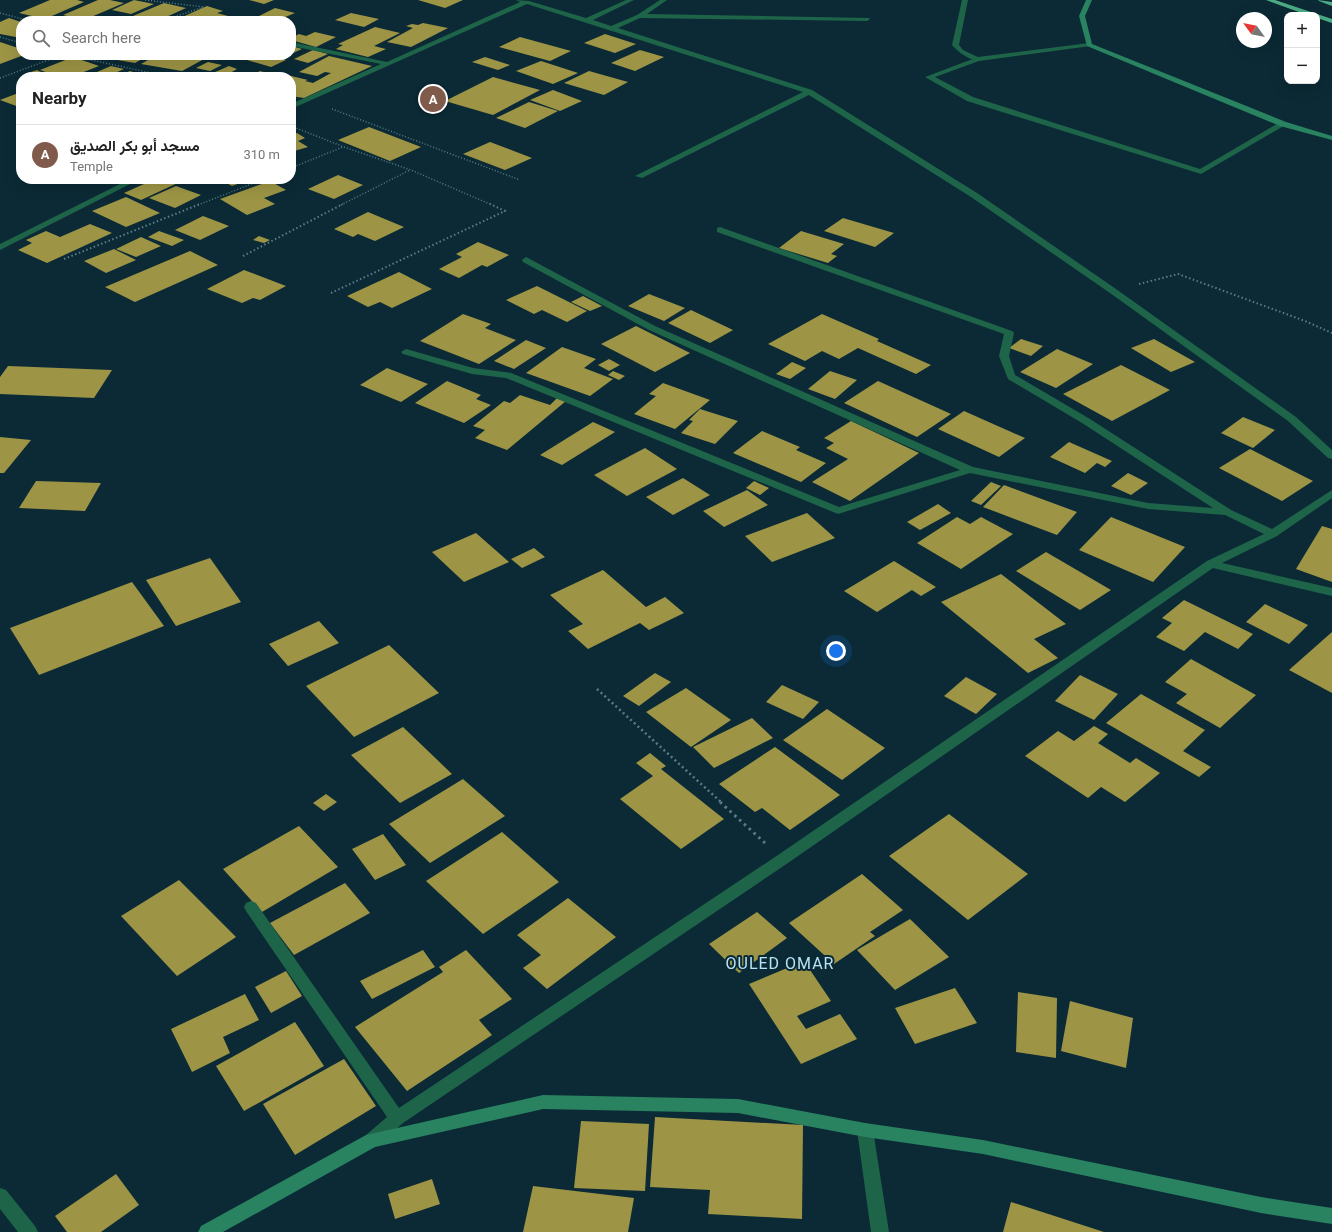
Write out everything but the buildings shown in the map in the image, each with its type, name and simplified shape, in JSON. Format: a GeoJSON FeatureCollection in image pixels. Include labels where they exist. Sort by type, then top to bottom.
{"type":"FeatureCollection","features":[{"type":"Feature","properties":{"kind":"highway"},"geometry":{"type":"LineString","coordinates":[[1269,0],[1304,12]]}},
{"type":"Feature","properties":{"kind":"highway"},"geometry":{"type":"LineString","coordinates":[[1321,0],[1332,4]]}},
{"type":"Feature","properties":{"kind":"highway"},"geometry":{"type":"LineString","coordinates":[[1320,17],[1332,22]]}},
{"type":"Feature","properties":{"kind":"main road"},"geometry":{"type":"LineString","coordinates":[[1089,0],[1082,16],[1089,45],[1283,124],[1332,138]]}},
{"type":"Feature","properties":{"kind":"main road"},"geometry":{"type":"LineString","coordinates":[[207,1232],[372,1140],[543,1102],[738,1106],[865,1130],[983,1147],[1261,1205],[1332,1216]]}},
{"type":"Feature","properties":{"kind":"street"},"geometry":{"type":"LineString","coordinates":[[587,20],[631,0]]}},
{"type":"Feature","properties":{"kind":"street"},"geometry":{"type":"LineString","coordinates":[[608,29],[639,16],[664,0]]}},
{"type":"Feature","properties":{"kind":"street"},"geometry":{"type":"LineString","coordinates":[[965,0],[955,45],[961,51],[978,59]]}},
{"type":"Feature","properties":{"kind":"street"},"geometry":{"type":"LineString","coordinates":[[296,105],[389,64],[523,1],[587,20],[608,29],[809,92],[974,195],[1113,291],[1292,420],[1332,456]]}},
{"type":"Feature","properties":{"kind":"street"},"geometry":{"type":"LineString","coordinates":[[639,16],[867,18]]}},
{"type":"Feature","properties":{"kind":"street"},"geometry":{"type":"LineString","coordinates":[[296,45],[389,64]]}},
{"type":"Feature","properties":{"kind":"street"},"geometry":{"type":"LineString","coordinates":[[1089,45],[978,59],[929,76],[970,99],[1201,172],[1283,124]]}},
{"type":"Feature","properties":{"kind":"street"},"geometry":{"type":"LineString","coordinates":[[639,176],[809,92]]}},
{"type":"Feature","properties":{"kind":"street"},"geometry":{"type":"LineString","coordinates":[[0,247],[126,184]]}},
{"type":"Feature","properties":{"kind":"street"},"geometry":{"type":"LineString","coordinates":[[720,230],[1009,333],[1004,356],[1011,377],[1086,421],[1227,512],[1273,534]]}},
{"type":"Feature","properties":{"kind":"street"},"geometry":{"type":"LineString","coordinates":[[526,260],[652,328],[970,470],[1148,506],[1227,512]]}},
{"type":"Feature","properties":{"kind":"street"},"geometry":{"type":"LineString","coordinates":[[406,352],[472,371],[508,375],[838,511],[970,470]]}},
{"type":"Feature","properties":{"kind":"street"},"geometry":{"type":"LineString","coordinates":[[372,1140],[397,1118],[783,859],[1211,564],[1273,534],[1332,493]]}},
{"type":"Feature","properties":{"kind":"street"},"geometry":{"type":"LineString","coordinates":[[1211,564],[1332,592]]}},
{"type":"Feature","properties":{"kind":"street"},"geometry":{"type":"LineString","coordinates":[[250,907],[397,1118]]}},
{"type":"Feature","properties":{"kind":"street"},"geometry":{"type":"LineString","coordinates":[[865,1130],[880,1232]]}},
{"type":"Feature","properties":{"kind":"street"},"geometry":{"type":"LineString","coordinates":[[0,1196],[29,1232]]}},
{"type":"Feature","properties":{"kind":"path"},"geometry":{"type":"LineString","coordinates":[[145,0],[204,7],[177,16]]}},
{"type":"Feature","properties":{"kind":"path"},"geometry":{"type":"LineString","coordinates":[[0,13],[16,17]]}},
{"type":"Feature","properties":{"kind":"path"},"geometry":{"type":"LineString","coordinates":[[0,37],[16,42]]}},
{"type":"Feature","properties":{"kind":"path"},"geometry":{"type":"LineString","coordinates":[[16,72],[49,60]]}},
{"type":"Feature","properties":{"kind":"path"},"geometry":{"type":"LineString","coordinates":[[91,60],[147,72]]}},
{"type":"Feature","properties":{"kind":"path"},"geometry":{"type":"LineString","coordinates":[[0,78],[16,72]]}},
{"type":"Feature","properties":{"kind":"path"},"geometry":{"type":"LineString","coordinates":[[306,100],[520,180]]}},
{"type":"Feature","properties":{"kind":"path"},"geometry":{"type":"LineString","coordinates":[[296,128],[344,147],[411,170],[505,211],[331,293]]}},
{"type":"Feature","properties":{"kind":"path"},"geometry":{"type":"LineString","coordinates":[[296,166],[344,147]]}},
{"type":"Feature","properties":{"kind":"path"},"geometry":{"type":"LineString","coordinates":[[243,256],[411,170]]}},
{"type":"Feature","properties":{"kind":"path"},"geometry":{"type":"LineString","coordinates":[[64,259],[252,184]]}},
{"type":"Feature","properties":{"kind":"path"},"geometry":{"type":"LineString","coordinates":[[1113,291],[1178,274],[1305,321],[1332,334]]}},
{"type":"Feature","properties":{"kind":"path"},"geometry":{"type":"LineString","coordinates":[[598,689],[783,859]]}},
{"type":"Feature","properties":{"kind":"place","name":"مسجد أبو بكر الصديق"},"geometry":{"type":"Point","coordinates":[433,99]}},
{"type":"Feature","properties":{"kind":"district","name":"OULED OMAR"},"geometry":{"type":"Point","coordinates":[780,963]}}]}
